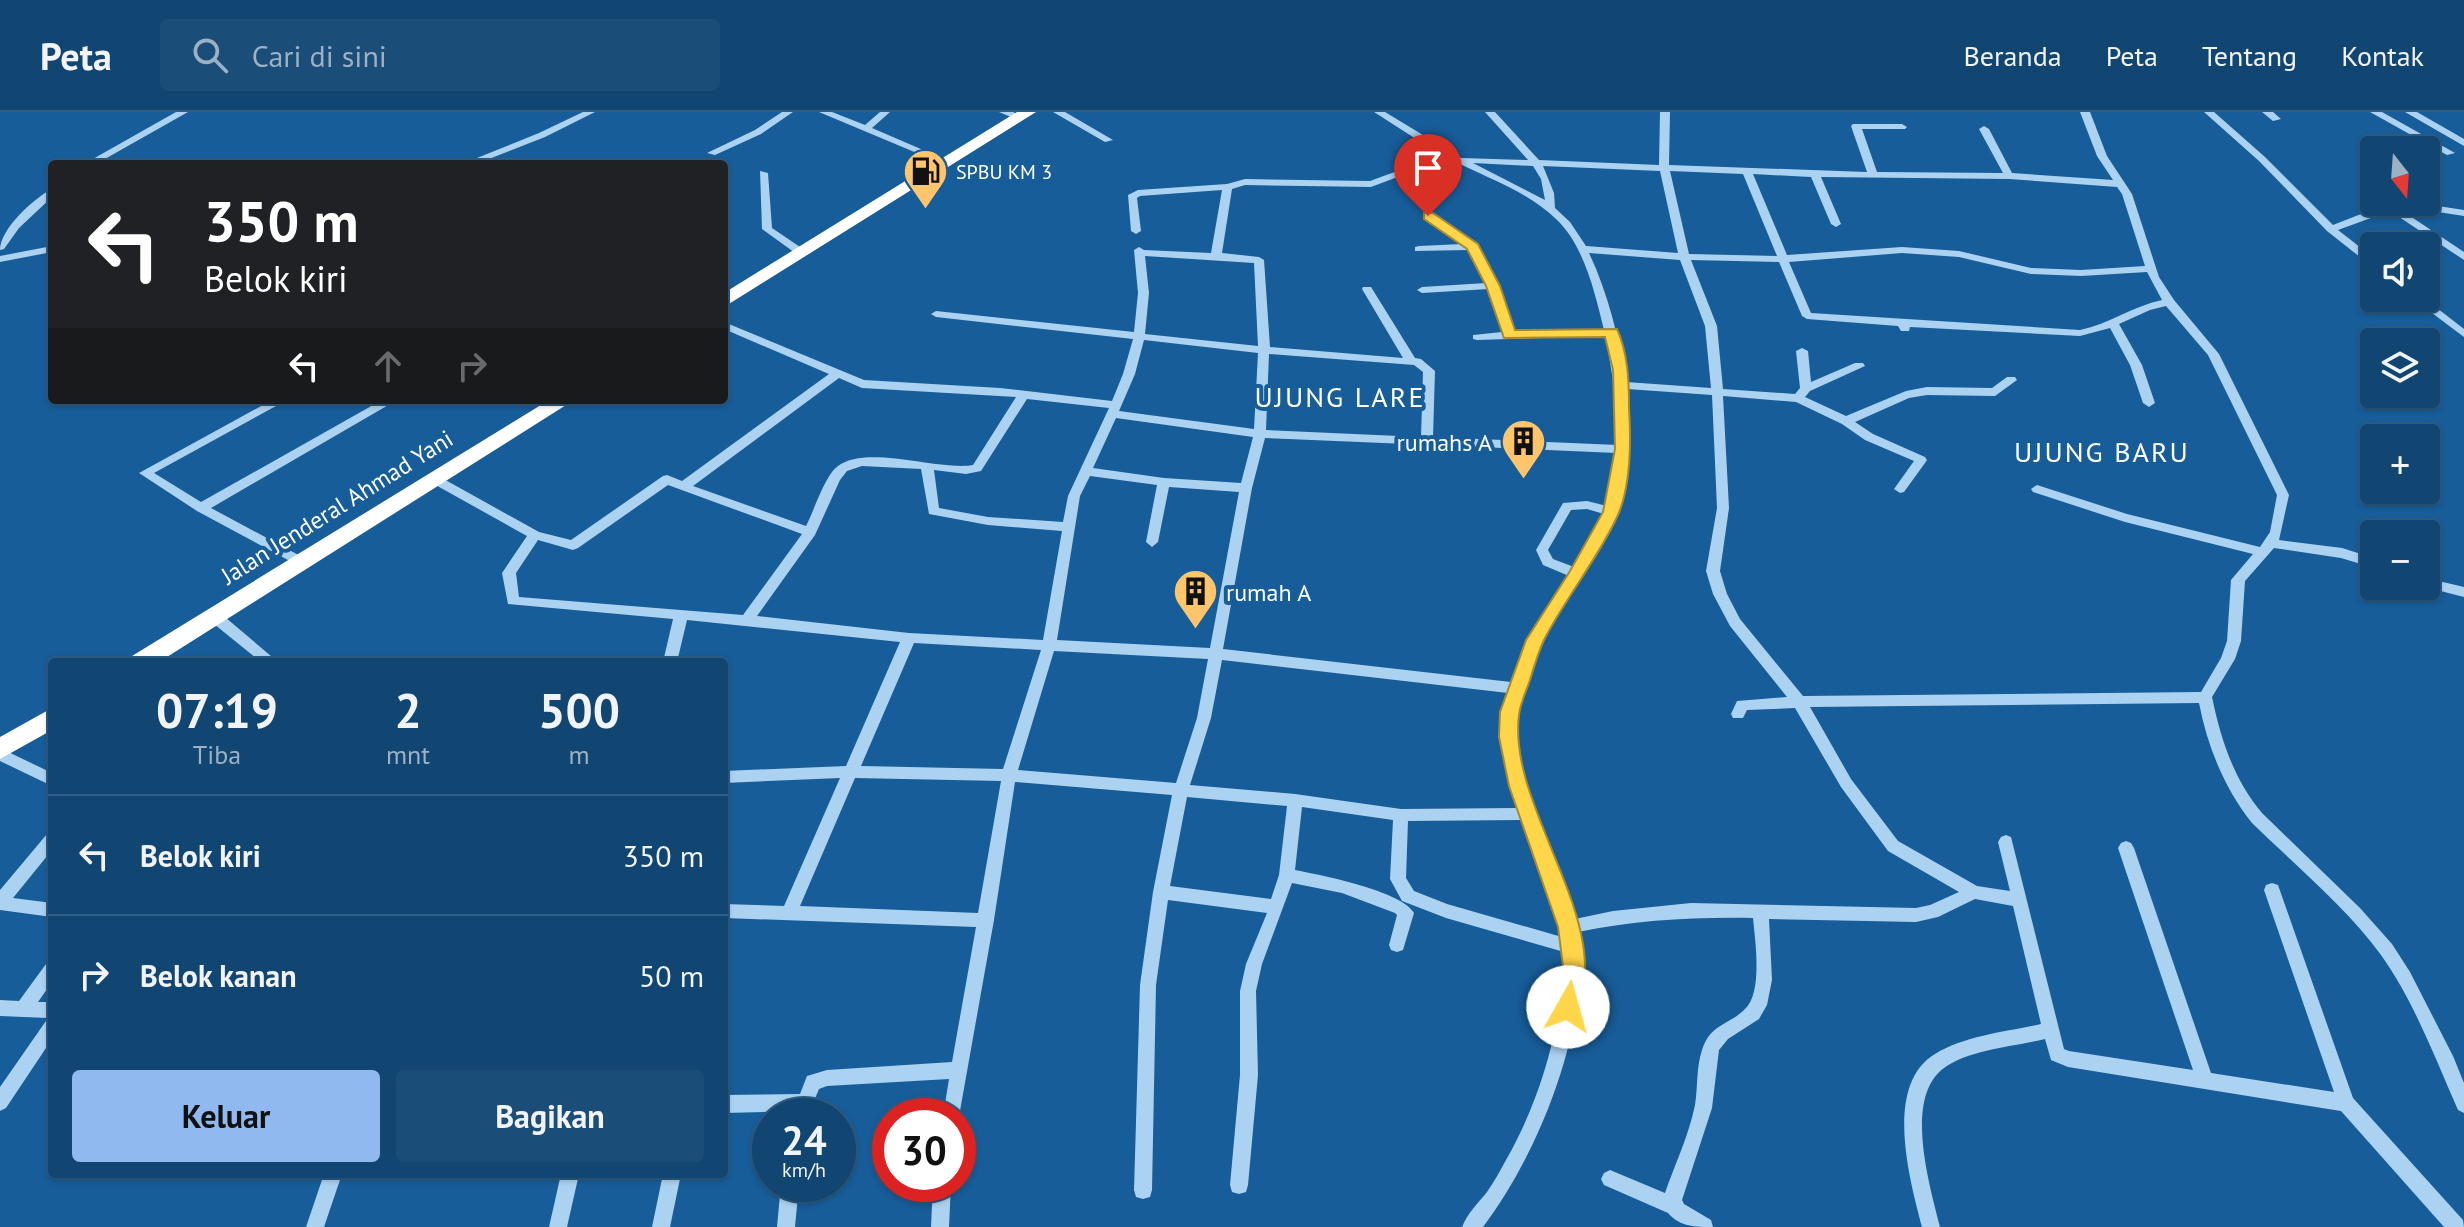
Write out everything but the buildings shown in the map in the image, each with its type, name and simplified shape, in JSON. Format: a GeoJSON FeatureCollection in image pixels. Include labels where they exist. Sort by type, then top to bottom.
{"type":"FeatureCollection","features":[{"type":"Feature","properties":{"kind":"highway"},"geometry":{"type":"LineString","coordinates":[[728,299],[1017,114]]}},
{"type":"Feature","properties":{"kind":"highway","name":"Jalan Jenderal Ahmad Yani"},"geometry":{"type":"LineString","coordinates":[[146,658],[558,404]]}},
{"type":"Feature","properties":{"kind":"highway"},"geometry":{"type":"LineString","coordinates":[[0,752],[48,721]]}},
{"type":"Feature","properties":{"kind":"street"},"geometry":{"type":"LineString","coordinates":[[96,160],[183,112]]}},
{"type":"Feature","properties":{"kind":"street"},"geometry":{"type":"LineString","coordinates":[[477,160],[590,112]]}},
{"type":"Feature","properties":{"kind":"street"},"geometry":{"type":"LineString","coordinates":[[712,153],[758,132],[788,112]]}},
{"type":"Feature","properties":{"kind":"street"},"geometry":{"type":"LineString","coordinates":[[824,112],[946,162]]}},
{"type":"Feature","properties":{"kind":"street"},"geometry":{"type":"LineString","coordinates":[[866,129],[885,112]]}},
{"type":"Feature","properties":{"kind":"street"},"geometry":{"type":"LineString","coordinates":[[1058,112],[1108,140]]}},
{"type":"Feature","properties":{"kind":"street"},"geometry":{"type":"LineString","coordinates":[[1379,112],[1454,158],[1550,208],[1566,223],[1597,284],[1622,385],[1623,449],[1611,512],[1577,574],[1535,640],[1510,712],[1508,737],[1527,814],[1569,927],[1573,966],[1568,1007],[1540,1101],[1503,1184],[1471,1227]]}},
{"type":"Feature","properties":{"kind":"street"},"geometry":{"type":"LineString","coordinates":[[1490,112],[1537,161],[1550,194],[1550,208]]}},
{"type":"Feature","properties":{"kind":"street"},"geometry":{"type":"LineString","coordinates":[[1665,112],[1664,167],[1684,257],[1711,326],[1716,364],[1723,508],[1713,571],[1729,612],[1799,702],[1846,783],[1886,838],[1909,857],[1974,892],[2020,900]]}},
{"type":"Feature","properties":{"kind":"street"},"geometry":{"type":"LineString","coordinates":[[2085,112],[2102,156],[2122,184],[2136,218],[2150,269],[2169,302],[2213,354],[2283,495],[2276,532],[2238,580],[2234,641],[2228,659],[2205,697],[2213,738],[2243,801],[2386,949],[2437,1043],[2464,1104]]}},
{"type":"Feature","properties":{"kind":"street"},"geometry":{"type":"LineString","coordinates":[[2209,112],[2262,159],[2331,229],[2360,252]]}},
{"type":"Feature","properties":{"kind":"street"},"geometry":{"type":"LineString","coordinates":[[2375,112],[2450,153]]}},
{"type":"Feature","properties":{"kind":"street"},"geometry":{"type":"LineString","coordinates":[[2410,112],[2464,143]]}},
{"type":"Feature","properties":{"kind":"street"},"geometry":{"type":"LineString","coordinates":[[1873,175],[1856,126],[1902,127]]}},
{"type":"Feature","properties":{"kind":"street"},"geometry":{"type":"LineString","coordinates":[[1984,129],[2009,176]]}},
{"type":"Feature","properties":{"kind":"street"},"geometry":{"type":"LineString","coordinates":[[1136,231],[1131,208],[1132,197],[1138,193],[1227,187],[1245,182],[1371,184],[1454,158],[1815,174],[2009,176],[2122,184]]}},
{"type":"Feature","properties":{"kind":"street"},"geometry":{"type":"LineString","coordinates":[[1746,170],[1807,316],[1904,326],[2080,333],[2103,330],[2150,305],[2169,302]]}},
{"type":"Feature","properties":{"kind":"street"},"geometry":{"type":"LineString","coordinates":[[763,173],[767,229],[802,253]]}},
{"type":"Feature","properties":{"kind":"street"},"geometry":{"type":"LineString","coordinates":[[1815,174],[1836,224]]}},
{"type":"Feature","properties":{"kind":"street"},"geometry":{"type":"LineString","coordinates":[[1216,256],[1227,187]]}},
{"type":"Feature","properties":{"kind":"street"},"geometry":{"type":"LineString","coordinates":[[0,247],[15,226],[48,196]]}},
{"type":"Feature","properties":{"kind":"street"},"geometry":{"type":"LineString","coordinates":[[2440,209],[2464,213]]}},
{"type":"Feature","properties":{"kind":"street"},"geometry":{"type":"LineString","coordinates":[[1428,216],[1473,247],[1493,286],[1509,335]]}},
{"type":"Feature","properties":{"kind":"street"},"geometry":{"type":"LineString","coordinates":[[2331,229],[2364,216]]}},
{"type":"Feature","properties":{"kind":"street"},"geometry":{"type":"LineString","coordinates":[[2404,216],[2464,257]]}},
{"type":"Feature","properties":{"kind":"street"},"geometry":{"type":"LineString","coordinates":[[1419,249],[1473,247]]}},
{"type":"Feature","properties":{"kind":"street"},"geometry":{"type":"LineString","coordinates":[[1581,249],[1684,257],[1781,259],[1902,250],[1959,254],[2031,271],[2081,273],[2150,269]]}},
{"type":"Feature","properties":{"kind":"street"},"geometry":{"type":"LineString","coordinates":[[0,259],[48,250]]}},
{"type":"Feature","properties":{"kind":"street"},"geometry":{"type":"LineString","coordinates":[[955,1098],[1009,775],[1049,645],[1074,496],[1114,410],[1142,335],[1143,272],[1139,251],[1259,260],[1264,348],[1260,434],[1246,488],[1204,718],[1181,790],[1161,892],[1148,985],[1143,1190]]}},
{"type":"Feature","properties":{"kind":"street"},"geometry":{"type":"LineString","coordinates":[[1422,290],[1493,286]]}},
{"type":"Feature","properties":{"kind":"street"},"geometry":{"type":"LineString","coordinates":[[1367,289],[1411,361]]}},
{"type":"Feature","properties":{"kind":"street"},"geometry":{"type":"LineString","coordinates":[[2435,312],[2464,334]]}},
{"type":"Feature","properties":{"kind":"street"},"geometry":{"type":"LineString","coordinates":[[936,314],[1318,356],[1411,361],[1429,371],[1427,440]]}},
{"type":"Feature","properties":{"kind":"street"},"geometry":{"type":"LineString","coordinates":[[2114,325],[2136,365],[2149,403]]}},
{"type":"Feature","properties":{"kind":"street"},"geometry":{"type":"LineString","coordinates":[[728,327],[836,375],[867,385],[1024,394],[1260,434],[1623,449]]}},
{"type":"Feature","properties":{"kind":"street"},"geometry":{"type":"LineString","coordinates":[[1477,337],[1611,333]]}},
{"type":"Feature","properties":{"kind":"street"},"geometry":{"type":"LineString","coordinates":[[1802,351],[1802,393]]}},
{"type":"Feature","properties":{"kind":"street"},"geometry":{"type":"LineString","coordinates":[[1622,385],[1716,392],[1802,393],[1859,366]]}},
{"type":"Feature","properties":{"kind":"street"},"geometry":{"type":"LineString","coordinates":[[683,487],[836,375]]}},
{"type":"Feature","properties":{"kind":"street"},"geometry":{"type":"LineString","coordinates":[[1846,421],[1906,395],[1927,391],[1995,392],[2011,380]]}},
{"type":"Feature","properties":{"kind":"street"},"geometry":{"type":"LineString","coordinates":[[1802,393],[1869,437],[1921,460],[1900,489]]}},
{"type":"Feature","properties":{"kind":"street"},"geometry":{"type":"LineString","coordinates":[[747,620],[810,532],[835,478],[843,468],[862,462],[966,470],[977,468],[1024,394]]}},
{"type":"Feature","properties":{"kind":"street"},"geometry":{"type":"LineString","coordinates":[[274,404],[145,473],[201,508],[301,562]]}},
{"type":"Feature","properties":{"kind":"street"},"geometry":{"type":"LineString","coordinates":[[201,508],[384,404]]}},
{"type":"Feature","properties":{"kind":"street"},"geometry":{"type":"LineString","coordinates":[[927,465],[933,511],[988,521],[1067,527]]}},
{"type":"Feature","properties":{"kind":"street"},"geometry":{"type":"LineString","coordinates":[[1085,471],[1164,482],[1246,488]]}},
{"type":"Feature","properties":{"kind":"street"},"geometry":{"type":"LineString","coordinates":[[436,480],[535,535],[573,545],[667,479],[810,532]]}},
{"type":"Feature","properties":{"kind":"street"},"geometry":{"type":"LineString","coordinates":[[1152,542],[1164,482]]}},
{"type":"Feature","properties":{"kind":"street"},"geometry":{"type":"LineString","coordinates":[[2037,489],[2138,522],[2266,547],[2342,553],[2360,559]]}},
{"type":"Feature","properties":{"kind":"street"},"geometry":{"type":"LineString","coordinates":[[1577,574],[1548,562],[1542,550],[1567,506],[1587,505],[1611,512]]}},
{"type":"Feature","properties":{"kind":"street"},"geometry":{"type":"LineString","coordinates":[[535,535],[509,573],[513,601],[747,620],[909,638],[1217,654],[1516,688]]}},
{"type":"Feature","properties":{"kind":"street"},"geometry":{"type":"LineString","coordinates":[[2440,586],[2464,592]]}},
{"type":"Feature","properties":{"kind":"street"},"geometry":{"type":"LineString","coordinates":[[214,616],[266,658]]}},
{"type":"Feature","properties":{"kind":"street"},"geometry":{"type":"LineString","coordinates":[[671,658],[681,616]]}},
{"type":"Feature","properties":{"kind":"street"},"geometry":{"type":"LineString","coordinates":[[789,913],[909,638]]}},
{"type":"Feature","properties":{"kind":"street"},"geometry":{"type":"LineString","coordinates":[[1738,714],[1742,705],[1799,702],[2205,697]]}},
{"type":"Feature","properties":{"kind":"street"},"geometry":{"type":"LineString","coordinates":[[0,752],[48,778]]}},
{"type":"Feature","properties":{"kind":"street"},"geometry":{"type":"LineString","coordinates":[[728,777],[851,772],[1009,775],[1295,800],[1401,815],[1527,814]]}},
{"type":"Feature","properties":{"kind":"street"},"geometry":{"type":"LineString","coordinates":[[1239,1185],[1249,1075],[1248,991],[1254,964],[1287,875],[1295,800]]}},
{"type":"Feature","properties":{"kind":"street"},"geometry":{"type":"LineString","coordinates":[[1401,815],[1398,879],[1408,896],[1446,911],[1572,947]]}},
{"type":"Feature","properties":{"kind":"street"},"geometry":{"type":"LineString","coordinates":[[2006,842],[2055,1051],[2062,1057],[2346,1103]]}},
{"type":"Feature","properties":{"kind":"street"},"geometry":{"type":"LineString","coordinates":[[0,902],[48,844]]}},
{"type":"Feature","properties":{"kind":"street"},"geometry":{"type":"LineString","coordinates":[[2126,848],[2205,1081]]}},
{"type":"Feature","properties":{"kind":"street"},"geometry":{"type":"LineString","coordinates":[[1287,875],[1343,886],[1401,908],[1407,919],[1397,945]]}},
{"type":"Feature","properties":{"kind":"street"},"geometry":{"type":"LineString","coordinates":[[2272,890],[2346,1103],[2456,1227]]}},
{"type":"Feature","properties":{"kind":"street"},"geometry":{"type":"LineString","coordinates":[[1161,892],[1277,907]]}},
{"type":"Feature","properties":{"kind":"street"},"geometry":{"type":"LineString","coordinates":[[1569,927],[1664,912],[1916,915],[1932,912],[1974,892]]}},
{"type":"Feature","properties":{"kind":"street"},"geometry":{"type":"LineString","coordinates":[[0,902],[48,909]]}},
{"type":"Feature","properties":{"kind":"street"},"geometry":{"type":"LineString","coordinates":[[728,911],[986,920]]}},
{"type":"Feature","properties":{"kind":"street"},"geometry":{"type":"LineString","coordinates":[[1673,1206],[1704,1104],[1708,1058],[1714,1041],[1754,1012],[1763,991],[1761,912]]}},
{"type":"Feature","properties":{"kind":"street"},"geometry":{"type":"LineString","coordinates":[[23,1009],[48,975]]}},
{"type":"Feature","properties":{"kind":"street"},"geometry":{"type":"LineString","coordinates":[[0,1008],[48,1010]]}},
{"type":"Feature","properties":{"kind":"street"},"geometry":{"type":"LineString","coordinates":[[0,1102],[48,1030]]}},
{"type":"Feature","properties":{"kind":"street"},"geometry":{"type":"LineString","coordinates":[[1931,1227],[1914,1132],[1916,1089],[1923,1074],[1935,1063],[1958,1053],[2050,1030]]}},
{"type":"Feature","properties":{"kind":"street"},"geometry":{"type":"LineString","coordinates":[[806,1098],[810,1087],[821,1079],[960,1070]]}},
{"type":"Feature","properties":{"kind":"street"},"geometry":{"type":"LineString","coordinates":[[728,1104],[752,1106]]}},
{"type":"Feature","properties":{"kind":"street"},"geometry":{"type":"LineString","coordinates":[[315,1227],[332,1178]]}},
{"type":"Feature","properties":{"kind":"street"},"geometry":{"type":"LineString","coordinates":[[558,1227],[569,1178]]}},
{"type":"Feature","properties":{"kind":"street"},"geometry":{"type":"LineString","coordinates":[[661,1227],[671,1178]]}},
{"type":"Feature","properties":{"kind":"street"},"geometry":{"type":"LineString","coordinates":[[1610,1179],[1673,1206],[1704,1227]]}},
{"type":"Feature","properties":{"kind":"street"},"geometry":{"type":"LineString","coordinates":[[786,1227],[788,1202]]}},
{"type":"Feature","properties":{"kind":"street"},"geometry":{"type":"LineString","coordinates":[[940,1227],[941,1202]]}},
{"type":"Feature","properties":{"kind":"place","name":"SPBU KM 3"},"geometry":{"type":"Point","coordinates":[925,211]}},
{"type":"Feature","properties":{"kind":"place","name":"rumahs A"},"geometry":{"type":"Point","coordinates":[1523,481]}},
{"type":"Feature","properties":{"kind":"place","name":"rumah A"},"geometry":{"type":"Point","coordinates":[1195,631]}},
{"type":"Feature","properties":{"kind":"district","name":"UJUNG LARE"},"geometry":{"type":"Point","coordinates":[1340,396]}},
{"type":"Feature","properties":{"kind":"district","name":"UJUNG BARU"},"geometry":{"type":"Point","coordinates":[2102,451]}},
{"type":"Feature","properties":{"kind":"route"},"geometry":{"type":"LineString","coordinates":[[1428,216],[1473,247],[1493,286],[1509,335],[1611,333],[1621,370],[1623,449],[1611,512],[1577,574],[1535,640],[1510,712],[1508,737],[1519,786],[1569,927],[1573,966],[1568,1007]]}}]}
